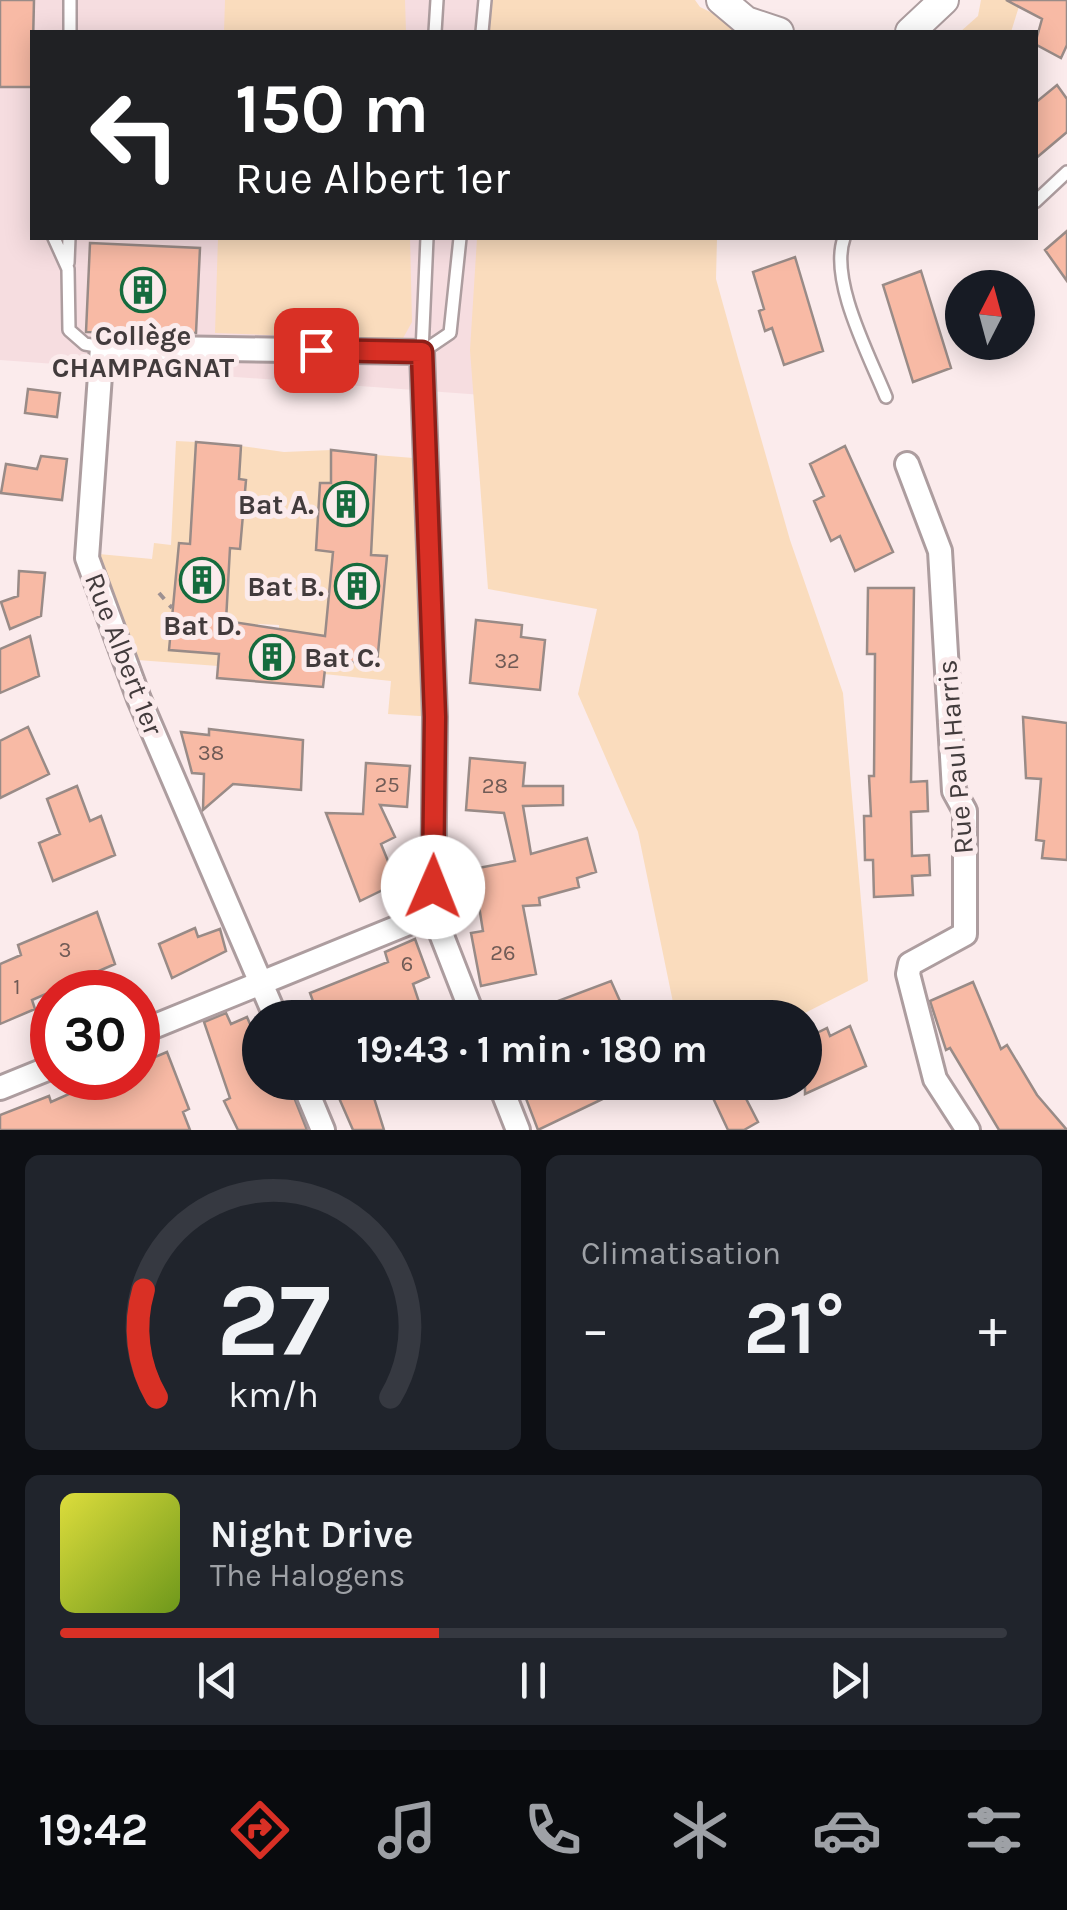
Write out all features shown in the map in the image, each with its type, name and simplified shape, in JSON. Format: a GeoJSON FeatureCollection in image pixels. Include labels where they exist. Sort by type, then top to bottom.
{"type":"FeatureCollection","features":[{"type":"Feature","properties":{"kind":"street"},"geometry":{"type":"LineString","coordinates":[[721,0],[746,21],[774,30]]}},
{"type":"Feature","properties":{"kind":"street"},"geometry":{"type":"LineString","coordinates":[[912,30],[944,0]]}},
{"type":"Feature","properties":{"kind":"street"},"geometry":{"type":"LineString","coordinates":[[102,347],[422,352],[435,717],[433,914],[467,1000]]}},
{"type":"Feature","properties":{"kind":"street","name":"Rue Albert 1er"},"geometry":{"type":"LineString","coordinates":[[102,347],[87,558],[139,699],[269,1000]]}},
{"type":"Feature","properties":{"kind":"street","name":"Rue Paul Harris"},"geometry":{"type":"LineString","coordinates":[[907,464],[940,551],[954,791],[965,811],[965,934],[910,964],[908,974],[935,1079],[968,1130]]}},
{"type":"Feature","properties":{"kind":"street"},"geometry":{"type":"LineString","coordinates":[[160,1023],[433,914]]}},
{"type":"Feature","properties":{"kind":"street"},"geometry":{"type":"LineString","coordinates":[[0,1088],[30,1076]]}},
{"type":"Feature","properties":{"kind":"street"},"geometry":{"type":"LineString","coordinates":[[310,1100],[322,1130]]}},
{"type":"Feature","properties":{"kind":"street"},"geometry":{"type":"LineString","coordinates":[[506,1100],[518,1130]]}},
{"type":"Feature","properties":{"kind":"lane"},"geometry":{"type":"LineString","coordinates":[[70,0],[70,30]]}},
{"type":"Feature","properties":{"kind":"lane"},"geometry":{"type":"LineString","coordinates":[[435,30],[437,0]]}},
{"type":"Feature","properties":{"kind":"lane"},"geometry":{"type":"LineString","coordinates":[[482,30],[486,0]]}},
{"type":"Feature","properties":{"kind":"lane"},"geometry":{"type":"LineString","coordinates":[[1038,199],[1067,172]]}},
{"type":"Feature","properties":{"kind":"lane"},"geometry":{"type":"LineString","coordinates":[[55,240],[68,269]]}},
{"type":"Feature","properties":{"kind":"lane"},"geometry":{"type":"LineString","coordinates":[[69,240],[69,330],[85,344],[102,347]]}},
{"type":"Feature","properties":{"kind":"lane"},"geometry":{"type":"LineString","coordinates":[[422,352],[427,240]]}},
{"type":"Feature","properties":{"kind":"lane"},"geometry":{"type":"LineString","coordinates":[[422,352],[450,333],[460,240]]}},
{"type":"Feature","properties":{"kind":"lane"},"geometry":{"type":"LineString","coordinates":[[843,240],[837,257],[855,319],[886,397]]}},
{"type":"Feature","properties":{"kind":"path"},"geometry":{"type":"LineString","coordinates":[[159,593],[172,608]]}},
{"type":"Feature","properties":{"kind":"shaded area","name":"Collège CHAMPAGNAT"},"geometry":{"type":"Polygon","coordinates":[[[0,0],[648,0],[673,30],[30,30],[30,240],[675,240],[733,413],[0,360],[0,0]]]}},
{"type":"Feature","properties":{"kind":"shaded area"},"geometry":{"type":"Polygon","coordinates":[[[225,0],[405,0],[406,30],[224,30],[225,0]]]}},
{"type":"Feature","properties":{"kind":"shaded area"},"geometry":{"type":"Polygon","coordinates":[[[490,0],[695,0],[700,7],[747,30],[488,30],[490,0]]]}},
{"type":"Feature","properties":{"kind":"shaded area"},"geometry":{"type":"Polygon","coordinates":[[[981,0],[1021,0],[1012,30],[962,30],[978,16],[981,0]]]}},
{"type":"Feature","properties":{"kind":"shaded area"},"geometry":{"type":"Polygon","coordinates":[[[218,240],[410,240],[412,322],[402,340],[215,333],[218,240]]]}},
{"type":"Feature","properties":{"kind":"shaded area"},"geometry":{"type":"Polygon","coordinates":[[[477,240],[717,240],[716,279],[790,540],[843,693],[868,981],[822,1004],[822,1000],[673,1000],[638,832],[578,694],[597,609],[488,589],[470,350],[477,240]]]}},
{"type":"Feature","properties":{"kind":"shaded area"},"geometry":{"type":"Polygon","coordinates":[[[176,441],[196,442],[190,544],[179,544],[169,649],[219,654],[218,666],[124,659],[88,553],[152,559],[154,543],[171,545],[176,441]]]}},
{"type":"Feature","properties":{"kind":"shaded area"},"geometry":{"type":"Polygon","coordinates":[[[241,446],[284,452],[331,450],[331,483],[319,483],[316,550],[333,551],[328,636],[297,633],[279,641],[279,625],[258,624],[257,637],[221,633],[230,548],[240,548],[246,481],[239,479],[241,446]]]}},
{"type":"Feature","properties":{"kind":"shaded area"},"geometry":{"type":"Polygon","coordinates":[[[376,455],[426,459],[435,717],[388,714],[391,681],[324,674],[326,660],[377,664],[371,555],[376,455]]]}},
{"type":"Feature","properties":{"kind":"building"},"geometry":{"type":"Polygon","coordinates":[[[0,0],[34,0],[30,87],[0,87],[0,0]]]}},
{"type":"Feature","properties":{"kind":"building"},"geometry":{"type":"Polygon","coordinates":[[[1006,0],[1067,0],[1067,45],[1061,58],[1038,46],[1042,19],[1006,0]]]}},
{"type":"Feature","properties":{"kind":"building"},"geometry":{"type":"Polygon","coordinates":[[[1057,85],[1067,99],[1067,132],[1038,156],[1038,101],[1057,85]]]}},
{"type":"Feature","properties":{"kind":"building"},"geometry":{"type":"Polygon","coordinates":[[[1067,231],[1067,281],[1045,250],[1067,231]]]}},
{"type":"Feature","properties":{"kind":"building","name":"Collège CHAMPAGNAT"},"geometry":{"type":"Polygon","coordinates":[[[90,243],[200,248],[196,333],[86,332],[90,243]]]}},
{"type":"Feature","properties":{"kind":"building"},"geometry":{"type":"Polygon","coordinates":[[[795,257],[823,351],[784,365],[772,328],[765,331],[759,311],[764,309],[753,272],[795,257]]]}},
{"type":"Feature","properties":{"kind":"building"},"geometry":{"type":"Polygon","coordinates":[[[921,271],[945,360],[951,368],[913,382],[883,285],[921,271]]]}},
{"type":"Feature","properties":{"kind":"building"},"geometry":{"type":"Polygon","coordinates":[[[28,389],[60,393],[57,417],[25,413],[28,389]]]}},
{"type":"Feature","properties":{"kind":"building"},"geometry":{"type":"Polygon","coordinates":[[[196,442],[241,446],[239,479],[246,480],[240,549],[230,548],[226,621],[325,636],[333,552],[316,550],[320,483],[331,483],[331,450],[376,455],[371,555],[387,556],[377,664],[326,660],[323,687],[217,678],[219,654],[169,650],[179,543],[190,544],[196,442]]]}},
{"type":"Feature","properties":{"kind":"building"},"geometry":{"type":"Polygon","coordinates":[[[845,446],[893,552],[855,571],[840,536],[831,541],[814,501],[824,496],[810,464],[845,446]]]}},
{"type":"Feature","properties":{"kind":"building"},"geometry":{"type":"Polygon","coordinates":[[[41,456],[67,459],[62,500],[1,493],[6,464],[37,469],[41,456]]]}},
{"type":"Feature","properties":{"kind":"building"},"geometry":{"type":"Polygon","coordinates":[[[19,571],[45,573],[41,616],[10,629],[1,602],[18,596],[19,571]]]}},
{"type":"Feature","properties":{"kind":"building"},"geometry":{"type":"Polygon","coordinates":[[[868,588],[914,588],[911,782],[927,781],[928,811],[911,812],[912,856],[929,855],[930,875],[912,876],[913,895],[874,897],[873,860],[865,860],[864,816],[871,816],[869,776],[874,776],[875,654],[867,654],[868,588]]]}},
{"type":"Feature","properties":{"kind":"building"},"geometry":{"type":"Polygon","coordinates":[[[476,620],[522,625],[521,637],[545,640],[540,690],[470,683],[476,620]]]}},
{"type":"Feature","properties":{"kind":"building"},"geometry":{"type":"Polygon","coordinates":[[[30,636],[39,676],[0,693],[0,649],[30,636]]]}},
{"type":"Feature","properties":{"kind":"building"},"geometry":{"type":"Polygon","coordinates":[[[1023,717],[1067,723],[1067,860],[1042,858],[1044,841],[1036,840],[1041,779],[1026,778],[1023,717]]]}},
{"type":"Feature","properties":{"kind":"building"},"geometry":{"type":"Polygon","coordinates":[[[28,727],[49,774],[0,798],[0,741],[28,727]]]}},
{"type":"Feature","properties":{"kind":"building"},"geometry":{"type":"Polygon","coordinates":[[[209,729],[303,740],[301,790],[233,784],[203,810],[204,774],[192,773],[181,732],[209,735],[209,729]]]}},
{"type":"Feature","properties":{"kind":"building"},"geometry":{"type":"Polygon","coordinates":[[[470,758],[525,763],[523,786],[563,786],[563,805],[523,806],[531,854],[587,838],[596,872],[577,878],[579,887],[539,898],[540,905],[523,906],[536,974],[481,986],[471,933],[483,931],[473,869],[515,861],[504,813],[466,810],[470,758]]]}},
{"type":"Feature","properties":{"kind":"building"},"geometry":{"type":"Polygon","coordinates":[[[366,763],[410,766],[407,807],[380,805],[395,837],[381,844],[397,883],[360,901],[326,813],[363,814],[366,763]]]}},
{"type":"Feature","properties":{"kind":"building"},"geometry":{"type":"Polygon","coordinates":[[[77,786],[90,821],[101,816],[115,855],[53,881],[39,843],[60,834],[47,799],[77,786]]]}},
{"type":"Feature","properties":{"kind":"building"},"geometry":{"type":"Polygon","coordinates":[[[97,912],[115,964],[101,970],[30,970],[30,1011],[0,1024],[0,964],[21,955],[18,945],[97,912]]]}},
{"type":"Feature","properties":{"kind":"building"},"geometry":{"type":"Polygon","coordinates":[[[195,928],[198,937],[220,929],[226,951],[172,978],[159,944],[195,928]]]}},
{"type":"Feature","properties":{"kind":"building"},"geometry":{"type":"Polygon","coordinates":[[[415,939],[429,977],[413,984],[418,1000],[313,1000],[310,993],[388,962],[385,952],[415,939]]]}},
{"type":"Feature","properties":{"kind":"building"},"geometry":{"type":"Polygon","coordinates":[[[611,981],[620,1000],[561,1000],[611,981]]]}},
{"type":"Feature","properties":{"kind":"building"},"geometry":{"type":"Polygon","coordinates":[[[973,982],[1001,1049],[1007,1045],[1037,1095],[1067,1130],[999,1130],[950,1048],[946,1050],[930,1001],[973,982]]]}},
{"type":"Feature","properties":{"kind":"building"},"geometry":{"type":"Polygon","coordinates":[[[226,1013],[231,1024],[242,1019],[242,1100],[295,1100],[307,1130],[238,1130],[224,1101],[230,1098],[204,1022],[226,1013]]]}},
{"type":"Feature","properties":{"kind":"building"},"geometry":{"type":"Polygon","coordinates":[[[850,1026],[866,1066],[822,1086],[822,1030],[827,1028],[830,1036],[850,1026]]]}},
{"type":"Feature","properties":{"kind":"building"},"geometry":{"type":"Polygon","coordinates":[[[167,1052],[189,1109],[183,1112],[190,1130],[0,1130],[0,1115],[39,1100],[160,1100],[160,1055],[167,1052]]]}},
{"type":"Feature","properties":{"kind":"building"},"geometry":{"type":"Polygon","coordinates":[[[340,1100],[375,1100],[384,1130],[353,1130],[340,1100]]]}},
{"type":"Feature","properties":{"kind":"building"},"geometry":{"type":"Polygon","coordinates":[[[527,1100],[600,1100],[538,1130],[527,1100]]]}},
{"type":"Feature","properties":{"kind":"building"},"geometry":{"type":"Polygon","coordinates":[[[714,1100],[747,1100],[758,1122],[744,1130],[728,1130],[714,1100]]]}},
{"type":"Feature","properties":{"kind":"place","name":"Collège CHAMPAGNAT"},"geometry":{"type":"Point","coordinates":[143,290]}},
{"type":"Feature","properties":{"kind":"place","name":"Bat A."},"geometry":{"type":"Point","coordinates":[346,504]}},
{"type":"Feature","properties":{"kind":"place","name":"Bat D."},"geometry":{"type":"Point","coordinates":[202,580]}},
{"type":"Feature","properties":{"kind":"place","name":"Bat B."},"geometry":{"type":"Point","coordinates":[357,586]}},
{"type":"Feature","properties":{"kind":"place","name":"Bat C."},"geometry":{"type":"Point","coordinates":[272,657]}},
{"type":"Feature","properties":{"kind":"route"},"geometry":{"type":"LineString","coordinates":[[316,350],[422,352],[435,717],[433,887]]}}]}
